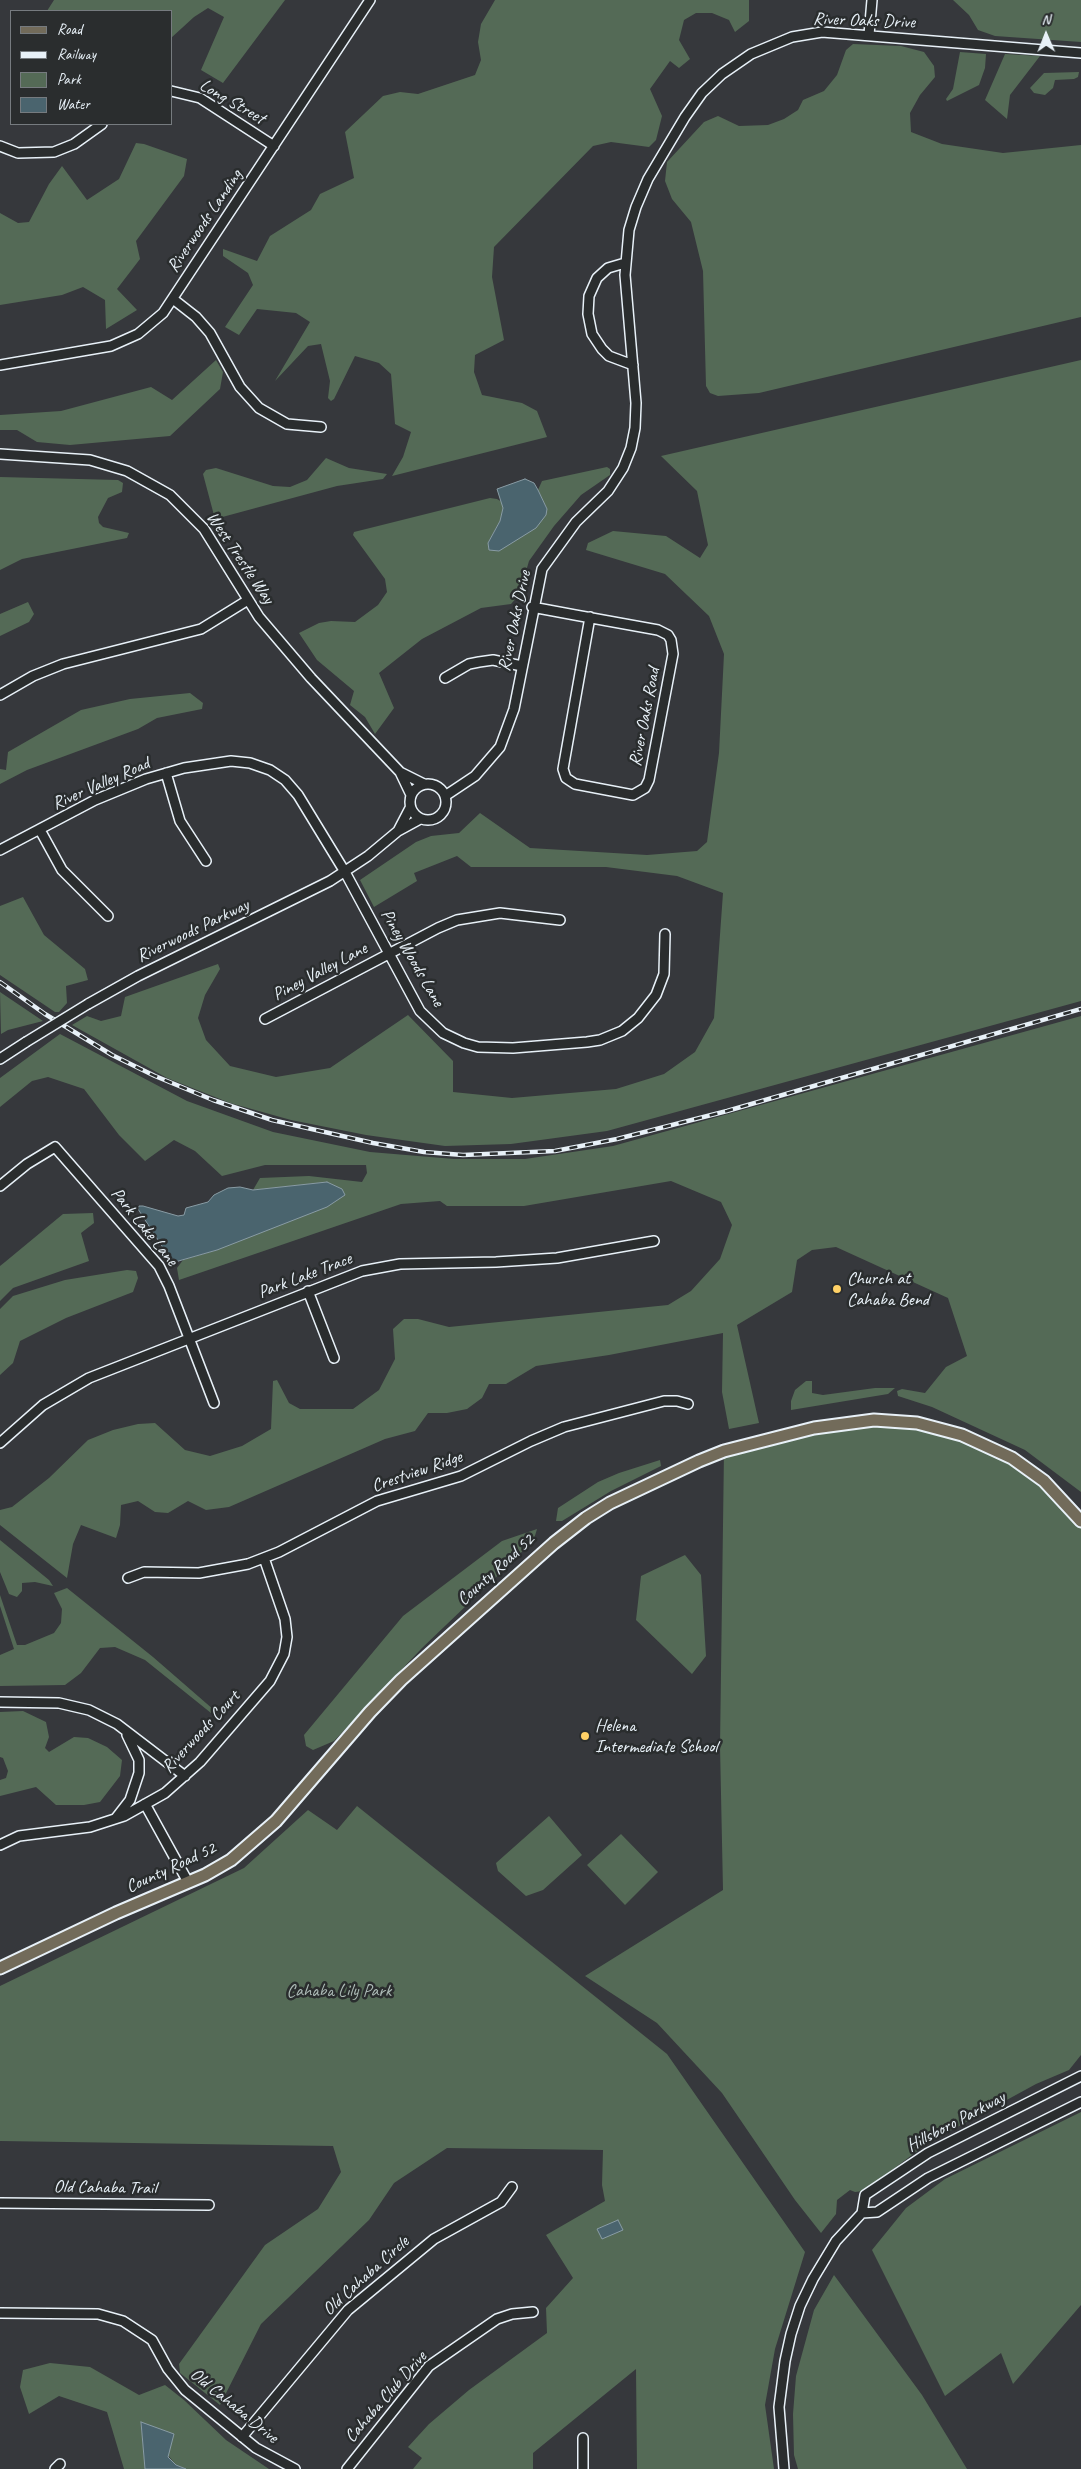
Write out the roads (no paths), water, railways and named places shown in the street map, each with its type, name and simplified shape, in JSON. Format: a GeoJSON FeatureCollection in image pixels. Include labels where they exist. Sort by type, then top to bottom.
{"type":"FeatureCollection","features":[{"type":"Feature","properties":{"kind":"main road","name":"County Road 52"},"geometry":{"type":"LineString","coordinates":[[0,1968],[218,1868],[250,1845],[276,1821],[370,1712],[401,1680],[554,1542],[610,1503],[698,1461],[724,1451],[814,1428],[874,1420],[918,1423],[962,1435],[1012,1458],[1044,1481],[1081,1521]]}},
{"type":"Feature","properties":{"kind":"street","name":"Riverwoods Landing"},"geometry":{"type":"LineString","coordinates":[[0,366],[111,346],[146,329],[163,313],[370,0]]}},
{"type":"Feature","properties":{"kind":"street"},"geometry":{"type":"LineString","coordinates":[[869,35],[872,0]]}},
{"type":"Feature","properties":{"kind":"street","name":"River Oaks Drive"},"geometry":{"type":"LineString","coordinates":[[445,796],[475,776],[500,747],[510,722],[532,607],[542,569],[556,545],[576,522],[608,491],[624,468],[635,428],[633,366],[625,263],[629,230],[640,196],[685,116],[710,84],[736,63],[751,54],[792,37],[822,32],[1081,53]]}},
{"type":"Feature","properties":{"kind":"street","name":"Long Street"},"geometry":{"type":"LineString","coordinates":[[172,91],[200,98],[274,146]]}},
{"type":"Feature","properties":{"kind":"street"},"geometry":{"type":"LineString","coordinates":[[0,146],[18,152],[54,152],[74,144],[101,125]]}},
{"type":"Feature","properties":{"kind":"street"},"geometry":{"type":"LineString","coordinates":[[625,263],[608,268],[597,278],[589,296],[588,314],[592,334],[602,349],[609,356],[633,366]]}},
{"type":"Feature","properties":{"kind":"street"},"geometry":{"type":"LineString","coordinates":[[173,300],[196,317],[210,333],[240,387],[259,408],[287,424],[321,427]]}},
{"type":"Feature","properties":{"kind":"street","name":"West Trestle Way"},"geometry":{"type":"LineString","coordinates":[[0,454],[90,460],[127,471],[157,486],[180,504],[204,529],[269,630],[311,678],[400,772],[411,795]]}},
{"type":"Feature","properties":{"kind":"street"},"geometry":{"type":"LineString","coordinates":[[0,695],[33,676],[63,664],[201,629],[248,600]]}},
{"type":"Feature","properties":{"kind":"street","name":"River Oaks Road"},"geometry":{"type":"LineString","coordinates":[[532,607],[658,630],[668,635],[673,645],[649,780],[645,788],[633,795],[575,784],[566,778],[564,769],[590,618]]}},
{"type":"Feature","properties":{"kind":"street"},"geometry":{"type":"LineString","coordinates":[[445,678],[469,664],[479,662],[493,660],[522,666]]}},
{"type":"Feature","properties":{"kind":"street","name":"River Valley Road"},"geometry":{"type":"LineString","coordinates":[[0,850],[114,792],[166,773],[231,761],[250,763],[270,770],[285,780],[298,795],[345,872]]}},
{"type":"Feature","properties":{"kind":"street","name":"West Trestle Way"},"geometry":{"type":"LineString","coordinates":[[400,772],[424,784]]}},
{"type":"Feature","properties":{"kind":"street"},"geometry":{"type":"LineString","coordinates":[[166,773],[180,820],[206,861]]}},
{"type":"Feature","properties":{"kind":"street"},"geometry":{"type":"LineString","coordinates":[[424,784],[437,786],[445,796],[446,803],[440,816],[434,820],[420,819],[410,808],[411,795],[418,787],[424,784]]}},
{"type":"Feature","properties":{"kind":"street","name":"Riverwoods Parkway"},"geometry":{"type":"LineString","coordinates":[[398,831],[410,808]]}},
{"type":"Feature","properties":{"kind":"street","name":"Riverwoods Parkway"},"geometry":{"type":"LineString","coordinates":[[0,1058],[88,1004],[145,972],[345,872],[398,831],[420,819]]}},
{"type":"Feature","properties":{"kind":"street"},"geometry":{"type":"LineString","coordinates":[[40,830],[62,870],[108,916]]}},
{"type":"Feature","properties":{"kind":"street","name":"Piney Woods Lane"},"geometry":{"type":"LineString","coordinates":[[345,872],[414,1002],[434,1026],[464,1043],[494,1049],[600,1040],[630,1025],[651,1004],[660,984],[665,966],[665,934]]}},
{"type":"Feature","properties":{"kind":"street","name":"Piney Valley Lane"},"geometry":{"type":"LineString","coordinates":[[265,1019],[438,928],[472,916],[512,913],[560,920]]}},
{"type":"Feature","properties":{"kind":"street","name":"Park Lake Lane"},"geometry":{"type":"LineString","coordinates":[[0,1186],[27,1164],[56,1147],[159,1266],[214,1403]]}},
{"type":"Feature","properties":{"kind":"street","name":"Park Lake Trace"},"geometry":{"type":"LineString","coordinates":[[0,1443],[43,1405],[73,1386],[105,1370],[362,1271],[385,1265],[557,1258],[654,1241]]}},
{"type":"Feature","properties":{"kind":"street"},"geometry":{"type":"LineString","coordinates":[[308,1291],[334,1358]]}},
{"type":"Feature","properties":{"kind":"street","name":"Crestview Ridge"},"geometry":{"type":"LineString","coordinates":[[128,1578],[144,1572],[182,1574],[215,1571],[264,1558],[377,1501],[461,1476],[531,1440],[564,1427],[664,1401],[677,1401],[688,1404]]}},
{"type":"Feature","properties":{"kind":"street","name":"Riverwoods Court"},"geometry":{"type":"LineString","coordinates":[[0,1845],[19,1836],[90,1828],[116,1819],[165,1793],[186,1776],[270,1682],[282,1662],[286,1646],[285,1619],[264,1558]]}},
{"type":"Feature","properties":{"kind":"street"},"geometry":{"type":"LineString","coordinates":[[0,1702],[74,1705],[104,1717],[186,1776]]}},
{"type":"Feature","properties":{"kind":"street"},"geometry":{"type":"LineString","coordinates":[[116,1819],[130,1800],[139,1773],[140,1760],[135,1748],[122,1729]]}},
{"type":"Feature","properties":{"kind":"street"},"geometry":{"type":"LineString","coordinates":[[146,1804],[188,1882]]}},
{"type":"Feature","properties":{"kind":"street","name":"Hillsboro Parkway"},"geometry":{"type":"LineString","coordinates":[[784,2469],[779,2407],[785,2361],[791,2334],[808,2290],[827,2255],[844,2230],[862,2213],[865,2196],[913,2162],[1081,2076]]}},
{"type":"Feature","properties":{"kind":"street","name":"Hillsboro Parkway"},"geometry":{"type":"LineString","coordinates":[[862,2213],[877,2212],[928,2178],[1081,2102]]}},
{"type":"Feature","properties":{"kind":"street","name":"Old Cahaba Circle"},"geometry":{"type":"LineString","coordinates":[[242,2436],[348,2310],[426,2244],[501,2202],[512,2187]]}},
{"type":"Feature","properties":{"kind":"street","name":"Old Cahaba Trail"},"geometry":{"type":"LineString","coordinates":[[0,2203],[209,2205]]}},
{"type":"Feature","properties":{"kind":"street","name":"Cahaba Club Drive"},"geometry":{"type":"LineString","coordinates":[[347,2469],[429,2366],[497,2319],[512,2314],[533,2312]]}},
{"type":"Feature","properties":{"kind":"street","name":"Old Cahaba Drive"},"geometry":{"type":"LineString","coordinates":[[0,2314],[98,2314],[123,2320],[152,2340],[168,2369],[185,2390],[272,2458],[295,2469]]}},
{"type":"Feature","properties":{"kind":"street"},"geometry":{"type":"LineString","coordinates":[[583,2438],[583,2469]]}},
{"type":"Feature","properties":{"kind":"water"},"geometry":{"type":"Polygon","coordinates":[[[525,479],[534,483],[547,509],[546,515],[536,528],[499,551],[489,550],[488,543],[500,521],[503,508],[497,489],[525,479]]]}},
{"type":"Feature","properties":{"kind":"water"},"geometry":{"type":"Polygon","coordinates":[[[327,1182],[342,1189],[345,1195],[327,1207],[217,1250],[175,1262],[169,1257],[138,1209],[139,1206],[143,1206],[178,1216],[184,1215],[186,1208],[208,1202],[214,1195],[228,1188],[240,1187],[253,1190],[327,1182]]]}},
{"type":"Feature","properties":{"kind":"water"},"geometry":{"type":"Polygon","coordinates":[[[618,2220],[623,2230],[602,2239],[597,2229],[618,2220]]]}},
{"type":"Feature","properties":{"kind":"water"},"geometry":{"type":"Polygon","coordinates":[[[141,2422],[174,2434],[168,2457],[176,2465],[186,2469],[145,2469],[141,2422]]]}},
{"type":"Feature","properties":{"kind":"railway"},"geometry":{"type":"LineString","coordinates":[[0,982],[45,1014],[112,1055],[155,1076],[213,1100],[272,1120],[373,1143],[424,1152],[463,1155],[555,1151],[617,1139],[727,1111],[1081,1009]]}},
{"type":"Feature","properties":{"kind":"place","name":"Church at Cahaba Bend"},"geometry":{"type":"Point","coordinates":[837,1289]}},
{"type":"Feature","properties":{"kind":"place","name":"Helena Intermediate School"},"geometry":{"type":"Point","coordinates":[585,1736]}},
{"type":"Feature","properties":{"kind":"park label","name":"Cahaba Lily Park"},"geometry":{"type":"Point","coordinates":[339,1991]}}]}
